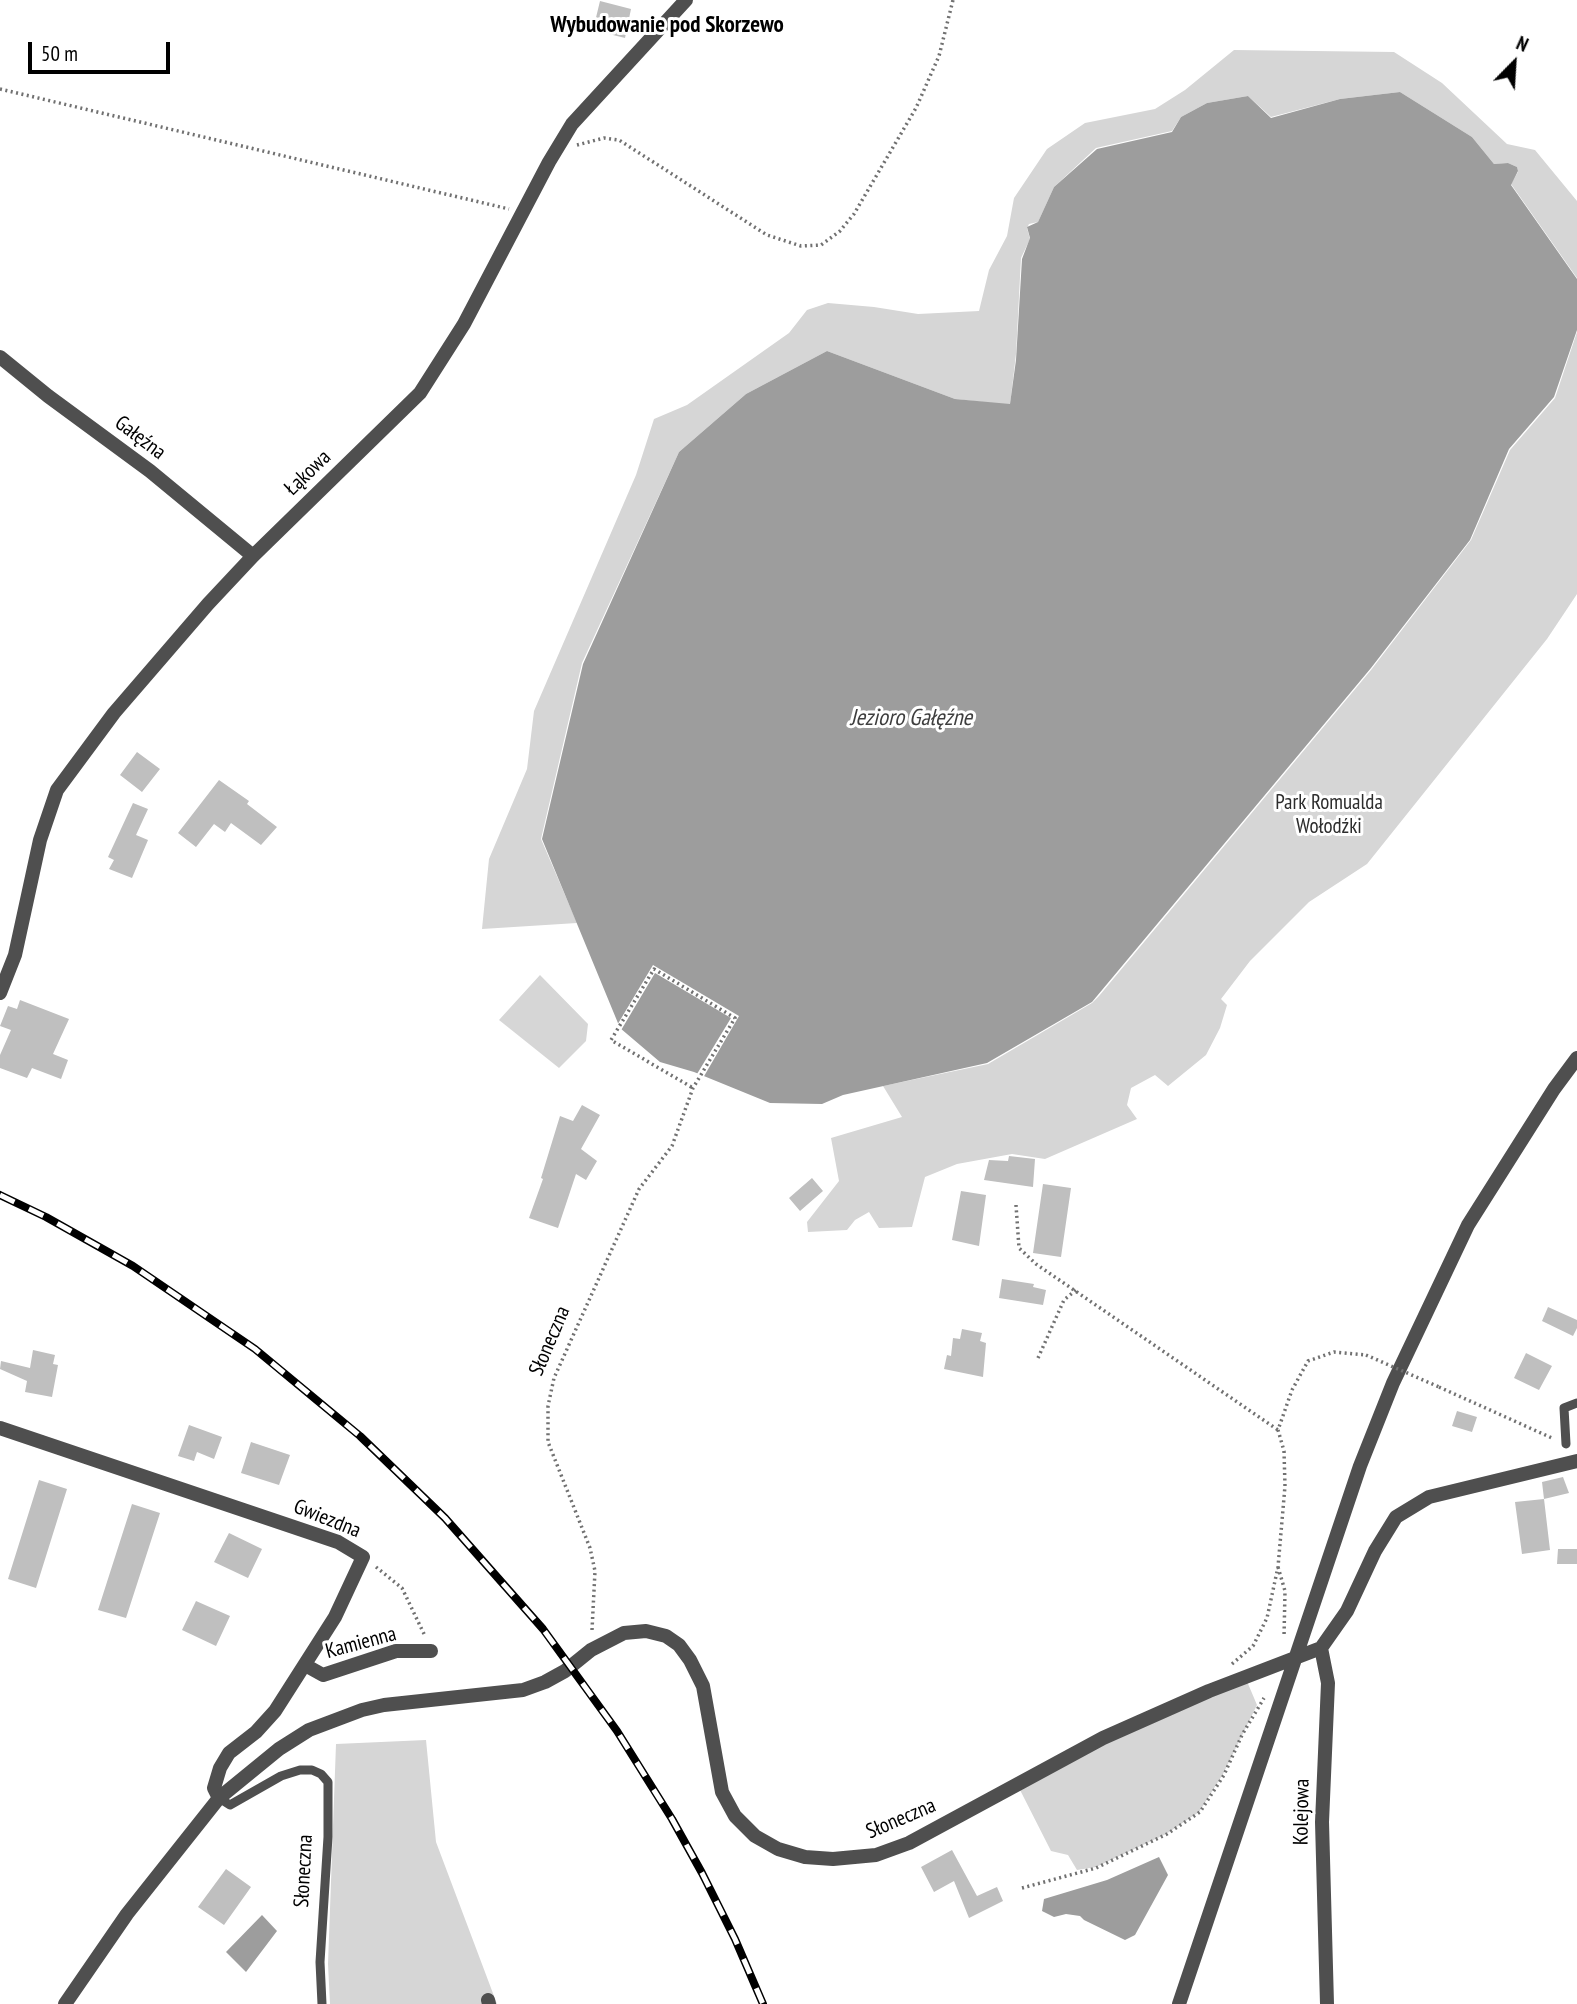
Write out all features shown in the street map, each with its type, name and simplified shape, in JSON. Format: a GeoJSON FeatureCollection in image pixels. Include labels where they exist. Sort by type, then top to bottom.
{"type":"FeatureCollection","features":[{"type":"Feature","properties":{"kind":"street","name":"Łąkowa"},"geometry":{"type":"LineString","coordinates":[[0,993],[15,955],[40,840],[57,790],[114,713],[208,604],[253,556],[420,393],[464,324],[572,124],[685,0]]}},
{"type":"Feature","properties":{"kind":"street","name":"Gałęźna"},"geometry":{"type":"LineString","coordinates":[[0,357],[150,471],[253,556]]}},
{"type":"Feature","properties":{"kind":"street"},"geometry":{"type":"LineString","coordinates":[[1179,2004],[1360,1466],[1393,1383],[1468,1225],[1553,1089],[1577,1058]]}},
{"type":"Feature","properties":{"kind":"street","name":"Gwiezdna"},"geometry":{"type":"LineString","coordinates":[[0,1428],[338,1542],[363,1557],[335,1617],[275,1711],[256,1732],[229,1753],[220,1768],[214,1788],[219,1798]]}},
{"type":"Feature","properties":{"kind":"street"},"geometry":{"type":"LineString","coordinates":[[1297,1657],[1321,1648],[1347,1611],[1375,1551],[1396,1517],[1429,1496],[1577,1461]]}},
{"type":"Feature","properties":{"kind":"street","name":"Słoneczna"},"geometry":{"type":"LineString","coordinates":[[65,2004],[127,1914],[219,1798],[279,1749],[309,1730],[362,1710],[416,1701],[523,1690],[565,1671],[591,1650],[624,1633],[646,1631],[666,1636],[679,1646],[690,1660],[703,1686],[722,1792],[735,1816],[755,1836],[778,1849],[804,1857],[833,1859],[876,1855],[909,1843],[1103,1738],[1209,1691],[1297,1657]]}},
{"type":"Feature","properties":{"kind":"street","name":"Kolejowa"},"geometry":{"type":"LineString","coordinates":[[1321,1648],[1328,1683],[1322,1822],[1327,2004]]}},
{"type":"Feature","properties":{"kind":"street","name":"Kamienna"},"geometry":{"type":"LineString","coordinates":[[305,1665],[323,1675],[396,1651],[431,1651]]}},
{"type":"Feature","properties":{"kind":"lane"},"geometry":{"type":"LineString","coordinates":[[1566,1444],[1564,1408],[1577,1403]]}},
{"type":"Feature","properties":{"kind":"lane","name":"Słoneczna"},"geometry":{"type":"LineString","coordinates":[[219,1798],[230,1805],[281,1776],[300,1770],[312,1770],[321,1774],[328,1782],[328,1838],[320,1962],[322,2004]]}},
{"type":"Feature","properties":{"kind":"path"},"geometry":{"type":"LineString","coordinates":[[576,146],[604,138],[619,140],[768,234],[801,246],[821,244],[840,232],[854,214],[916,108],[939,55],[953,0]]}},
{"type":"Feature","properties":{"kind":"path"},"geometry":{"type":"LineString","coordinates":[[0,89],[523,212]]}},
{"type":"Feature","properties":{"kind":"path","name":"Słoneczna"},"geometry":{"type":"LineString","coordinates":[[591,1650],[595,1571],[585,1535],[548,1442],[548,1406],[554,1378],[639,1189],[672,1146],[693,1088],[735,1018],[654,969],[611,1040],[693,1088]]}},
{"type":"Feature","properties":{"kind":"path"},"geometry":{"type":"LineString","coordinates":[[1016,1205],[1019,1248],[1036,1264],[1278,1430]]}},
{"type":"Feature","properties":{"kind":"path"},"geometry":{"type":"LineString","coordinates":[[1038,1358],[1064,1300],[1076,1290]]}},
{"type":"Feature","properties":{"kind":"path"},"geometry":{"type":"LineString","coordinates":[[1225,1670],[1253,1646],[1267,1618],[1278,1567],[1285,1486],[1284,1451],[1278,1430],[1292,1390],[1308,1361],[1334,1352],[1366,1355],[1566,1444]]}},
{"type":"Feature","properties":{"kind":"path"},"geometry":{"type":"LineString","coordinates":[[363,1557],[402,1588],[420,1620],[431,1651]]}},
{"type":"Feature","properties":{"kind":"path"},"geometry":{"type":"LineString","coordinates":[[1278,1567],[1285,1591],[1284,1645],[1297,1657]]}},
{"type":"Feature","properties":{"kind":"path"},"geometry":{"type":"LineString","coordinates":[[1022,1888],[1096,1868],[1167,1834],[1200,1812],[1224,1775],[1242,1735],[1266,1696]]}},
{"type":"Feature","properties":{"kind":"green space"},"geometry":{"type":"Polygon","coordinates":[[[1234,50],[1394,52],[1442,83],[1507,144],[1535,150],[1577,201],[1577,278],[1511,184],[1518,172],[1517,167],[1508,163],[1494,164],[1472,137],[1400,92],[1340,99],[1271,117],[1248,96],[1207,103],[1181,117],[1172,131],[1096,148],[1054,187],[1038,222],[1029,224],[1027,228],[1030,239],[1021,258],[1016,354],[1010,405],[955,399],[827,351],[746,394],[679,452],[582,663],[541,839],[577,923],[482,929],[489,859],[527,769],[534,711],[636,475],[654,419],[687,405],[789,333],[807,310],[828,303],[918,314],[979,311],[989,270],[1007,236],[1014,198],[1047,149],[1085,123],[1155,109],[1185,90],[1234,50]]]}},
{"type":"Feature","properties":{"kind":"green space","name":"Park Romualda Wołodźki"},"geometry":{"type":"Polygon","coordinates":[[[1577,332],[1577,594],[1547,639],[1367,864],[1309,902],[1250,961],[1221,999],[1227,1005],[1220,1028],[1206,1055],[1168,1086],[1155,1075],[1131,1088],[1127,1105],[1137,1119],[1045,1159],[1012,1154],[957,1164],[925,1177],[912,1227],[879,1228],[869,1212],[855,1220],[847,1230],[808,1232],[807,1222],[839,1181],[831,1138],[902,1117],[883,1086],[988,1064],[1092,1003],[1099,996],[1371,670],[1471,540],[1510,450],[1555,398],[1577,332]]]}},
{"type":"Feature","properties":{"kind":"green space"},"geometry":{"type":"Polygon","coordinates":[[[540,975],[588,1024],[586,1041],[559,1068],[499,1020],[540,975]]]}},
{"type":"Feature","properties":{"kind":"green space"},"geometry":{"type":"Polygon","coordinates":[[[1246,1679],[1257,1705],[1223,1774],[1199,1812],[1166,1834],[1096,1867],[1077,1870],[1068,1855],[1051,1851],[1018,1786],[1104,1740],[1246,1679]]]}},
{"type":"Feature","properties":{"kind":"green space"},"geometry":{"type":"Polygon","coordinates":[[[426,1740],[436,1842],[497,2004],[330,2004],[328,1964],[336,1744],[426,1740]]]}},
{"type":"Feature","properties":{"kind":"water","name":"Jezioro Gałęźne"},"geometry":{"type":"Polygon","coordinates":[[[1400,92],[1472,137],[1494,164],[1508,163],[1517,167],[1518,171],[1511,185],[1577,279],[1577,330],[1554,397],[1509,449],[1470,540],[1371,668],[1092,1002],[987,1063],[843,1095],[822,1104],[770,1103],[694,1072],[660,1062],[620,1028],[542,839],[583,664],[679,452],[746,394],[827,351],[955,399],[1010,404],[1016,360],[1022,259],[1030,238],[1027,227],[1038,222],[1054,187],[1097,149],[1172,132],[1181,117],[1207,103],[1248,96],[1271,118],[1340,99],[1400,92]]]}},
{"type":"Feature","properties":{"kind":"water"},"geometry":{"type":"Polygon","coordinates":[[[1159,1857],[1168,1875],[1135,1935],[1125,1940],[1080,1916],[1066,1914],[1054,1917],[1042,1911],[1044,1899],[1107,1880],[1159,1857]]]}},
{"type":"Feature","properties":{"kind":"water"},"geometry":{"type":"Polygon","coordinates":[[[262,1915],[277,1931],[246,1972],[226,1952],[262,1915]]]}},
{"type":"Feature","properties":{"kind":"pier"},"geometry":{"type":"Polygon","coordinates":[[[653,965],[739,1016],[703,1078],[697,1074],[731,1018],[655,973],[620,1032],[617,1030],[616,1027],[653,965]]]}},
{"type":"Feature","properties":{"kind":"building"},"geometry":{"type":"Polygon","coordinates":[[[600,1],[631,9],[625,38],[593,30],[600,1]]]}},
{"type":"Feature","properties":{"kind":"building"},"geometry":{"type":"Polygon","coordinates":[[[137,752],[160,769],[142,792],[120,775],[137,752]]]}},
{"type":"Feature","properties":{"kind":"building"},"geometry":{"type":"Polygon","coordinates":[[[219,780],[249,801],[247,804],[277,827],[261,845],[231,823],[225,832],[214,824],[196,847],[178,833],[219,780]]]}},
{"type":"Feature","properties":{"kind":"building"},"geometry":{"type":"Polygon","coordinates":[[[133,803],[148,809],[136,835],[148,840],[132,878],[109,869],[114,860],[108,857],[133,803]]]}},
{"type":"Feature","properties":{"kind":"building"},"geometry":{"type":"Polygon","coordinates":[[[20,1000],[69,1019],[53,1054],[68,1060],[61,1079],[32,1068],[27,1078],[0,1068],[0,1055],[11,1030],[0,1026],[8,1006],[17,1009],[20,1000]]]}},
{"type":"Feature","properties":{"kind":"building"},"geometry":{"type":"Polygon","coordinates":[[[582,1105],[600,1115],[581,1149],[597,1161],[586,1180],[576,1174],[558,1228],[529,1218],[560,1116],[573,1121],[582,1105]]]}},
{"type":"Feature","properties":{"kind":"building"},"geometry":{"type":"Polygon","coordinates":[[[1009,1156],[1035,1159],[1033,1187],[984,1180],[989,1160],[1008,1161],[1009,1156]]]}},
{"type":"Feature","properties":{"kind":"building"},"geometry":{"type":"Polygon","coordinates":[[[812,1178],[823,1191],[800,1211],[789,1198],[812,1178]]]}},
{"type":"Feature","properties":{"kind":"building"},"geometry":{"type":"Polygon","coordinates":[[[1043,1184],[1071,1188],[1061,1257],[1033,1253],[1043,1184]]]}},
{"type":"Feature","properties":{"kind":"building"},"geometry":{"type":"Polygon","coordinates":[[[961,1191],[986,1195],[979,1246],[952,1240],[961,1191]]]}},
{"type":"Feature","properties":{"kind":"building"},"geometry":{"type":"Polygon","coordinates":[[[1002,1279],[1034,1284],[1033,1287],[1046,1290],[1043,1305],[999,1298],[1002,1279]]]}},
{"type":"Feature","properties":{"kind":"building"},"geometry":{"type":"Polygon","coordinates":[[[1548,1307],[1577,1320],[1573,1336],[1542,1321],[1548,1307]]]}},
{"type":"Feature","properties":{"kind":"building"},"geometry":{"type":"Polygon","coordinates":[[[962,1329],[982,1333],[980,1341],[986,1343],[983,1377],[944,1369],[947,1355],[951,1356],[953,1338],[960,1339],[962,1329]]]}},
{"type":"Feature","properties":{"kind":"building"},"geometry":{"type":"Polygon","coordinates":[[[33,1350],[55,1355],[53,1364],[58,1365],[52,1397],[25,1392],[27,1381],[0,1369],[1,1361],[30,1368],[33,1350]]]}},
{"type":"Feature","properties":{"kind":"building"},"geometry":{"type":"Polygon","coordinates":[[[1526,1353],[1552,1366],[1539,1390],[1514,1378],[1526,1353]]]}},
{"type":"Feature","properties":{"kind":"building"},"geometry":{"type":"Polygon","coordinates":[[[1457,1411],[1477,1417],[1472,1432],[1452,1426],[1457,1411]]]}},
{"type":"Feature","properties":{"kind":"building"},"geometry":{"type":"Polygon","coordinates":[[[189,1425],[222,1437],[214,1459],[197,1452],[194,1461],[178,1456],[189,1425]]]}},
{"type":"Feature","properties":{"kind":"building"},"geometry":{"type":"Polygon","coordinates":[[[251,1442],[290,1455],[279,1485],[241,1473],[251,1442]]]}},
{"type":"Feature","properties":{"kind":"building"},"geometry":{"type":"Polygon","coordinates":[[[1563,1477],[1569,1493],[1544,1499],[1542,1482],[1563,1477]]]}},
{"type":"Feature","properties":{"kind":"building"},"geometry":{"type":"Polygon","coordinates":[[[39,1480],[67,1489],[36,1588],[8,1579],[39,1480]]]}},
{"type":"Feature","properties":{"kind":"building"},"geometry":{"type":"Polygon","coordinates":[[[1544,1499],[1550,1550],[1522,1554],[1515,1502],[1544,1499]]]}},
{"type":"Feature","properties":{"kind":"building"},"geometry":{"type":"Polygon","coordinates":[[[132,1504],[160,1513],[126,1618],[98,1610],[132,1504]]]}},
{"type":"Feature","properties":{"kind":"building"},"geometry":{"type":"Polygon","coordinates":[[[229,1533],[262,1549],[248,1578],[214,1562],[229,1533]]]}},
{"type":"Feature","properties":{"kind":"building"},"geometry":{"type":"Polygon","coordinates":[[[1558,1549],[1577,1549],[1577,1564],[1557,1564],[1558,1549]]]}},
{"type":"Feature","properties":{"kind":"building"},"geometry":{"type":"Polygon","coordinates":[[[196,1601],[230,1616],[216,1646],[182,1630],[196,1601]]]}},
{"type":"Feature","properties":{"kind":"building"},"geometry":{"type":"Polygon","coordinates":[[[952,1850],[977,1896],[997,1887],[1003,1901],[969,1918],[954,1881],[934,1892],[921,1867],[952,1850]]]}},
{"type":"Feature","properties":{"kind":"building"},"geometry":{"type":"Polygon","coordinates":[[[226,1869],[251,1887],[224,1925],[198,1907],[226,1869]]]}},
{"type":"Feature","properties":{"kind":"railway"},"geometry":{"type":"LineString","coordinates":[[0,1195],[46,1217],[133,1266],[255,1349],[360,1436],[445,1518],[543,1629],[617,1731],[702,1873],[763,2004]]}},
{"type":"Feature","properties":{"kind":"district","name":"Wybudowanie pod Skorzewo"},"geometry":{"type":"Point","coordinates":[667,25]}}]}
